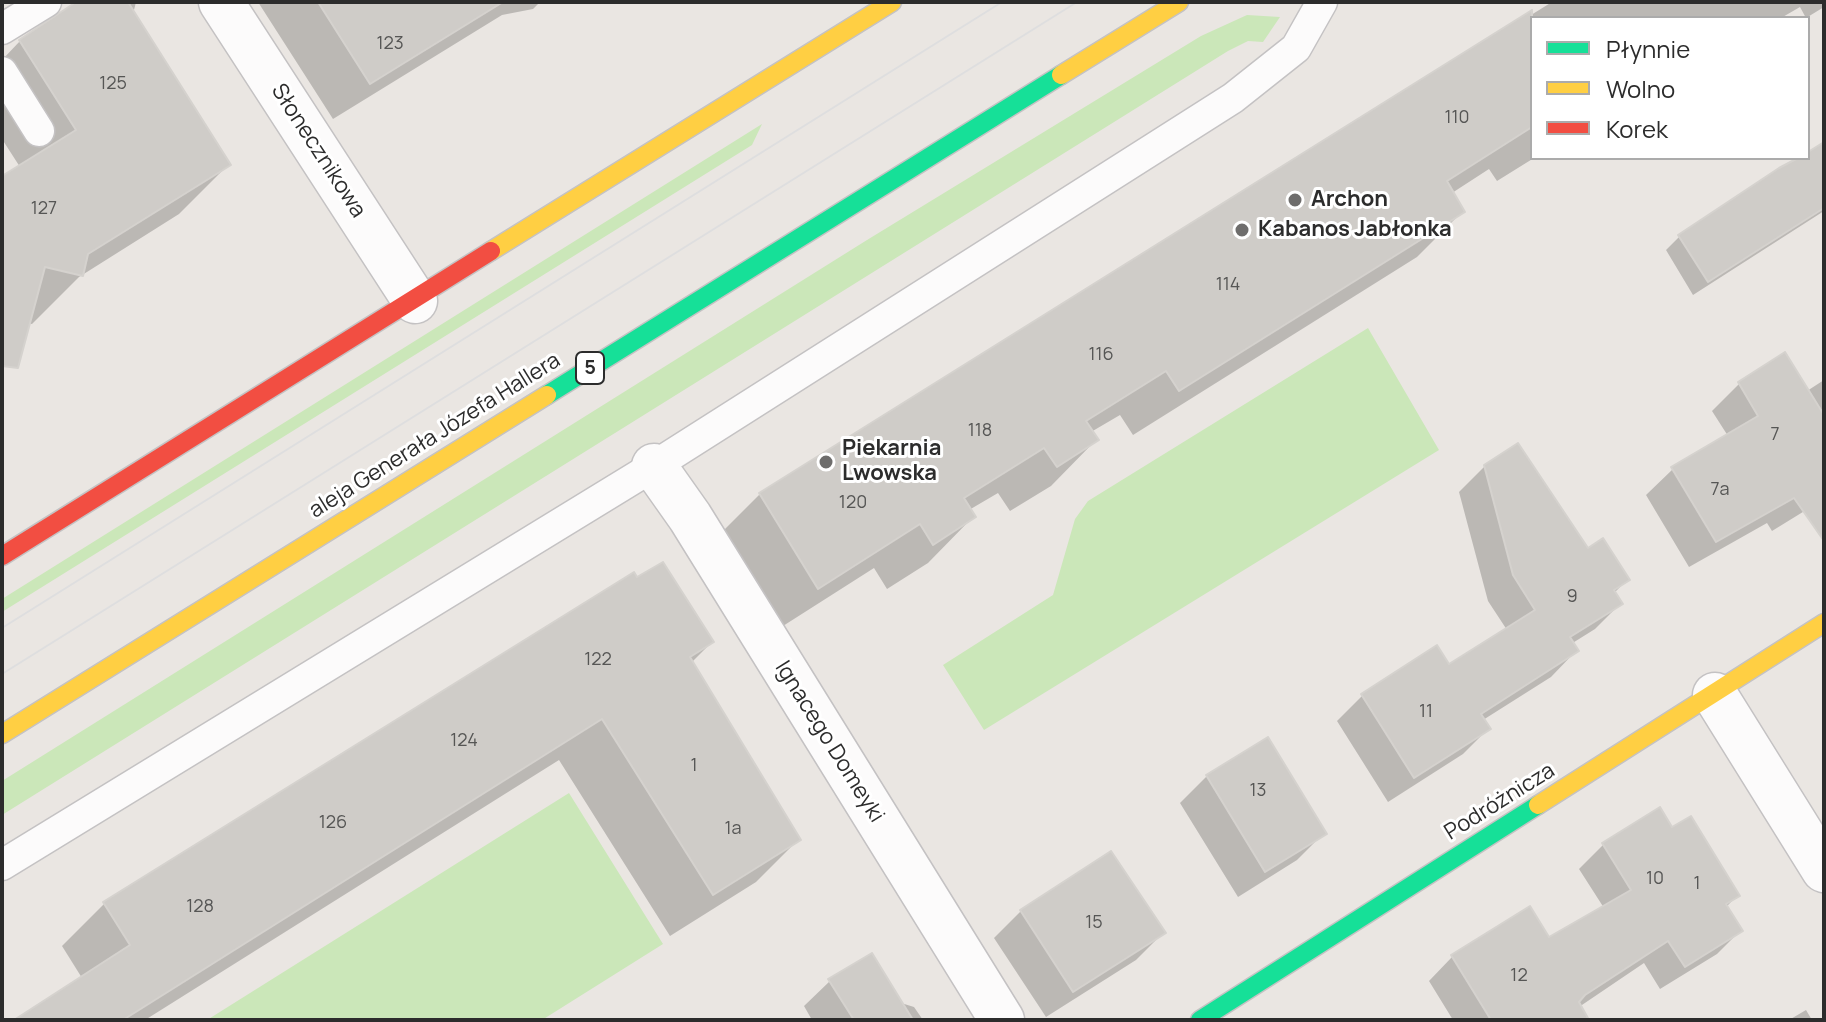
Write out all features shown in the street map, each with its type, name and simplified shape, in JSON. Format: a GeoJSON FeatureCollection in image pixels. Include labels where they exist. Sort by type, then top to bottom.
{"type":"FeatureCollection","features":[{"type":"Feature","properties":{"kind":"main road"},"geometry":{"type":"LineString","coordinates":[[2,556],[892,2]]}},
{"type":"Feature","properties":{"kind":"main road","name":"aleja Generała Józefa Hallera"},"geometry":{"type":"LineString","coordinates":[[2,734],[1179,2]]}},
{"type":"Feature","properties":{"kind":"main road","name":"Podróżnicza"},"geometry":{"type":"LineString","coordinates":[[1200,1020],[1824,623]]}},
{"type":"Feature","properties":{"kind":"street","name":"Słonecznikowa"},"geometry":{"type":"LineString","coordinates":[[221,2],[415,301]]}},
{"type":"Feature","properties":{"kind":"street","name":"Ignacego Domeyki"},"geometry":{"type":"LineString","coordinates":[[654,466],[690,517],[1002,1020]]}},
{"type":"Feature","properties":{"kind":"street"},"geometry":{"type":"LineString","coordinates":[[1715,695],[1824,870]]}},
{"type":"Feature","properties":{"kind":"lane"},"geometry":{"type":"LineString","coordinates":[[2,29],[46,2]]}},
{"type":"Feature","properties":{"kind":"lane"},"geometry":{"type":"LineString","coordinates":[[2,865],[654,466],[1233,98],[1296,48],[1322,2]]}},
{"type":"Feature","properties":{"kind":"lane"},"geometry":{"type":"LineString","coordinates":[[2,72],[39,131]]}},
{"type":"Feature","properties":{"kind":"green space"},"geometry":{"type":"Polygon","coordinates":[[[1247,15],[1280,17],[1263,42],[1248,41],[1228,51],[2,815],[2,781],[867,240],[1201,36],[1247,15]]]}},
{"type":"Feature","properties":{"kind":"green space"},"geometry":{"type":"Polygon","coordinates":[[[762,124],[752,145],[2,612],[2,599],[762,124]]]}},
{"type":"Feature","properties":{"kind":"green space"},"geometry":{"type":"Polygon","coordinates":[[[1368,328],[1439,450],[984,730],[943,665],[1053,595],[1075,519],[1088,501],[1368,328]]]}},
{"type":"Feature","properties":{"kind":"green space"},"geometry":{"type":"Polygon","coordinates":[[[569,793],[663,944],[542,1020],[207,1020],[569,793]]]}},
{"type":"Feature","properties":{"kind":"building"},"geometry":{"type":"Polygon","coordinates":[[[76,2],[128,2],[231,165],[88,254],[83,276],[45,267],[18,368],[2,366],[2,176],[76,130],[19,40],[76,2]]]}},
{"type":"Feature","properties":{"kind":"building"},"geometry":{"type":"Polygon","coordinates":[[[318,2],[503,2],[370,84],[318,2]]]}},
{"type":"Feature","properties":{"kind":"building"},"geometry":{"type":"Polygon","coordinates":[[[1532,10],[1530,128],[1447,181],[1465,212],[1179,391],[1166,371],[1086,421],[1099,440],[1057,467],[1044,448],[964,498],[976,517],[933,545],[920,524],[818,589],[759,493],[1532,10]]]}},
{"type":"Feature","properties":{"kind":"building"},"geometry":{"type":"Polygon","coordinates":[[[1824,142],[1824,208],[1708,282],[1678,235],[1779,168],[1794,160],[1810,160],[1810,151],[1824,142]]]}},
{"type":"Feature","properties":{"kind":"building"},"geometry":{"type":"Polygon","coordinates":[[[1785,352],[1824,415],[1824,541],[1794,498],[1716,542],[1671,467],[1758,416],[1738,382],[1785,352]]]}},
{"type":"Feature","properties":{"kind":"building"},"geometry":{"type":"Polygon","coordinates":[[[1518,443],[1588,548],[1603,538],[1630,580],[1614,590],[1623,604],[1570,637],[1579,651],[1481,714],[1491,729],[1414,778],[1361,694],[1437,645],[1449,664],[1535,610],[1513,575],[1484,465],[1518,443]]]}},
{"type":"Feature","properties":{"kind":"building"},"geometry":{"type":"Polygon","coordinates":[[[663,562],[714,642],[690,657],[801,840],[713,895],[602,719],[123,1020],[14,1020],[130,945],[103,902],[634,572],[637,577],[663,562]]]}},
{"type":"Feature","properties":{"kind":"building"},"geometry":{"type":"Polygon","coordinates":[[[1268,737],[1327,834],[1265,872],[1206,775],[1268,737]]]}},
{"type":"Feature","properties":{"kind":"building"},"geometry":{"type":"Polygon","coordinates":[[[1660,807],[1672,827],[1691,816],[1740,896],[1726,904],[1743,931],[1685,967],[1668,941],[1585,995],[1579,1002],[1589,1020],[1491,1020],[1451,955],[1530,906],[1549,937],[1631,890],[1602,843],[1660,807]]]}},
{"type":"Feature","properties":{"kind":"building"},"geometry":{"type":"Polygon","coordinates":[[[1111,851],[1166,933],[1073,992],[1020,910],[1111,851]]]}},
{"type":"Feature","properties":{"kind":"building"},"geometry":{"type":"Polygon","coordinates":[[[872,953],[913,1020],[854,1020],[828,979],[872,953]]]}},
{"type":"Feature","properties":{"kind":"tram line"},"geometry":{"type":"LineString","coordinates":[[2,628],[1002,2]]}},
{"type":"Feature","properties":{"kind":"tram line"},"geometry":{"type":"LineString","coordinates":[[2,674],[1077,2]]}},
{"type":"Feature","properties":{"kind":"traffic: fast"},"geometry":{"type":"LineString","coordinates":[[547,395],[1061,75]]}},
{"type":"Feature","properties":{"kind":"traffic: fast"},"geometry":{"type":"LineString","coordinates":[[1200,1020],[1538,805]]}},
{"type":"Feature","properties":{"kind":"traffic: slow"},"geometry":{"type":"LineString","coordinates":[[491,251],[892,2]]}},
{"type":"Feature","properties":{"kind":"traffic: slow"},"geometry":{"type":"LineString","coordinates":[[1061,75],[1179,2]]}},
{"type":"Feature","properties":{"kind":"traffic: slow"},"geometry":{"type":"LineString","coordinates":[[2,734],[547,395]]}},
{"type":"Feature","properties":{"kind":"traffic: slow"},"geometry":{"type":"LineString","coordinates":[[1538,805],[1824,623]]}},
{"type":"Feature","properties":{"kind":"traffic: jam"},"geometry":{"type":"LineString","coordinates":[[2,556],[491,251]]}},
{"type":"Feature","properties":{"kind":"place","name":"Archon"},"geometry":{"type":"Point","coordinates":[1295,200]}},
{"type":"Feature","properties":{"kind":"place","name":"Kabanos Jabłonka"},"geometry":{"type":"Point","coordinates":[1242,230]}},
{"type":"Feature","properties":{"kind":"place","name":"Piekarnia Lwowska"},"geometry":{"type":"Point","coordinates":[826,462]}}]}
